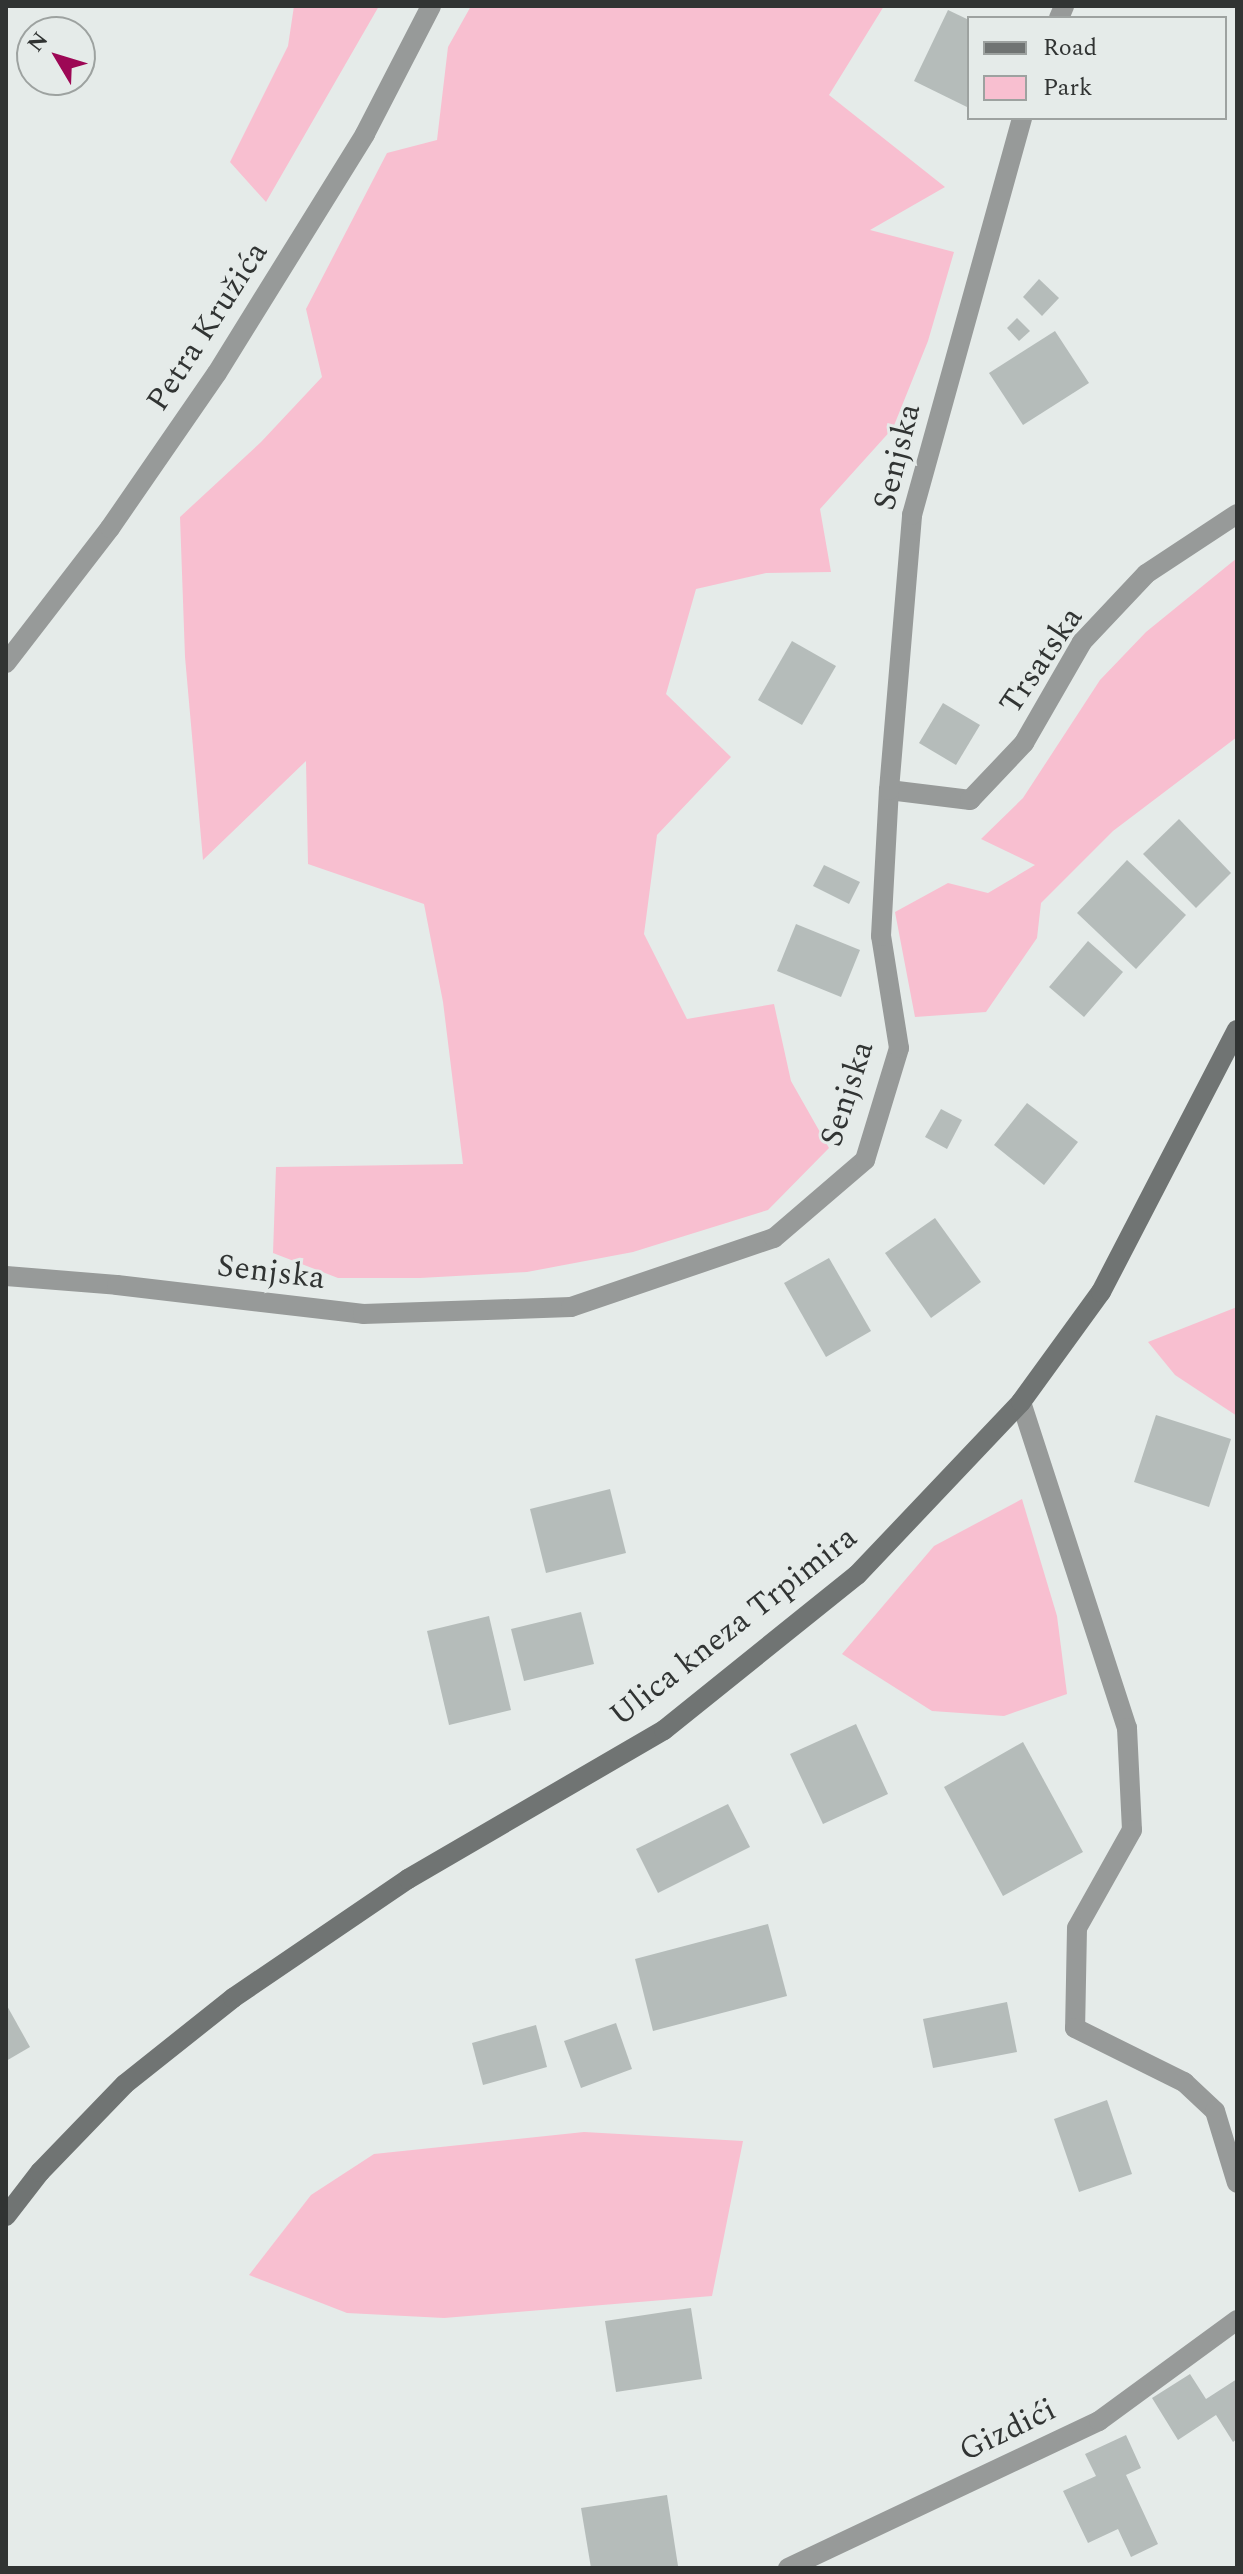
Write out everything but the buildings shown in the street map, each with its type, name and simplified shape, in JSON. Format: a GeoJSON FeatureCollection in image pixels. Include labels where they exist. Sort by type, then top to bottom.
{"type":"FeatureCollection","features":[{"type":"Feature","properties":{"kind":"main road","name":"Ulica kneza Trpimira"},"geometry":{"type":"LineString","coordinates":[[6,2216],[40,2172],[125,2084],[233,1998],[408,1879],[664,1730],[857,1575],[1021,1402],[1101,1292],[1237,1030]]}},
{"type":"Feature","properties":{"kind":"street","name":"Petra Kružića"},"geometry":{"type":"LineString","coordinates":[[6,663],[110,528],[217,373],[365,134],[431,6]]}},
{"type":"Feature","properties":{"kind":"street","name":"Senjska"},"geometry":{"type":"LineString","coordinates":[[6,1276],[117,1285],[363,1314],[571,1307],[774,1238],[865,1160],[899,1048],[881,936],[889,790],[912,515],[1021,120]]}},
{"type":"Feature","properties":{"kind":"street","name":"Trsatska"},"geometry":{"type":"LineString","coordinates":[[889,790],[970,800],[1024,743],[1082,642],[1146,574],[1237,514]]}},
{"type":"Feature","properties":{"kind":"street"},"geometry":{"type":"LineString","coordinates":[[1021,1402],[1127,1728],[1132,1830],[1077,1928],[1075,2028],[1184,2082],[1215,2111],[1237,2183]]}},
{"type":"Feature","properties":{"kind":"street","name":"Gizdići"},"geometry":{"type":"LineString","coordinates":[[788,2568],[1099,2421],[1237,2320]]}},
{"type":"Feature","properties":{"kind":"green space"},"geometry":{"type":"Polygon","coordinates":[[[294,6],[379,6],[266,202],[230,162],[288,46],[294,6]]]}},
{"type":"Feature","properties":{"kind":"green space"},"geometry":{"type":"Polygon","coordinates":[[[471,6],[884,6],[829,95],[945,187],[870,230],[954,252],[928,341],[893,428],[820,509],[831,572],[766,573],[696,589],[666,694],[731,757],[657,835],[644,934],[687,1019],[774,1004],[791,1081],[829,1148],[768,1210],[633,1252],[527,1272],[420,1278],[338,1278],[273,1253],[276,1167],[463,1164],[443,1002],[424,904],[308,864],[306,761],[203,860],[185,657],[180,517],[261,442],[322,377],[306,309],[387,153],[437,140],[448,47],[471,6]]]}},
{"type":"Feature","properties":{"kind":"green space"},"geometry":{"type":"Polygon","coordinates":[[[1237,558],[1237,737],[1113,831],[1041,903],[1037,938],[986,1012],[915,1017],[895,912],[948,883],[988,893],[1035,865],[981,839],[1023,798],[1100,680],[1146,632],[1237,558]]]}},
{"type":"Feature","properties":{"kind":"green space"},"geometry":{"type":"Polygon","coordinates":[[[1237,1307],[1237,1416],[1175,1375],[1148,1342],[1237,1307]]]}},
{"type":"Feature","properties":{"kind":"green space"},"geometry":{"type":"Polygon","coordinates":[[[1022,1499],[1057,1616],[1067,1694],[1004,1716],[932,1711],[842,1654],[934,1546],[1022,1499]]]}},
{"type":"Feature","properties":{"kind":"green space"},"geometry":{"type":"Polygon","coordinates":[[[584,2132],[743,2141],[712,2296],[444,2318],[347,2313],[249,2275],[311,2195],[374,2154],[584,2132]]]}}]}
